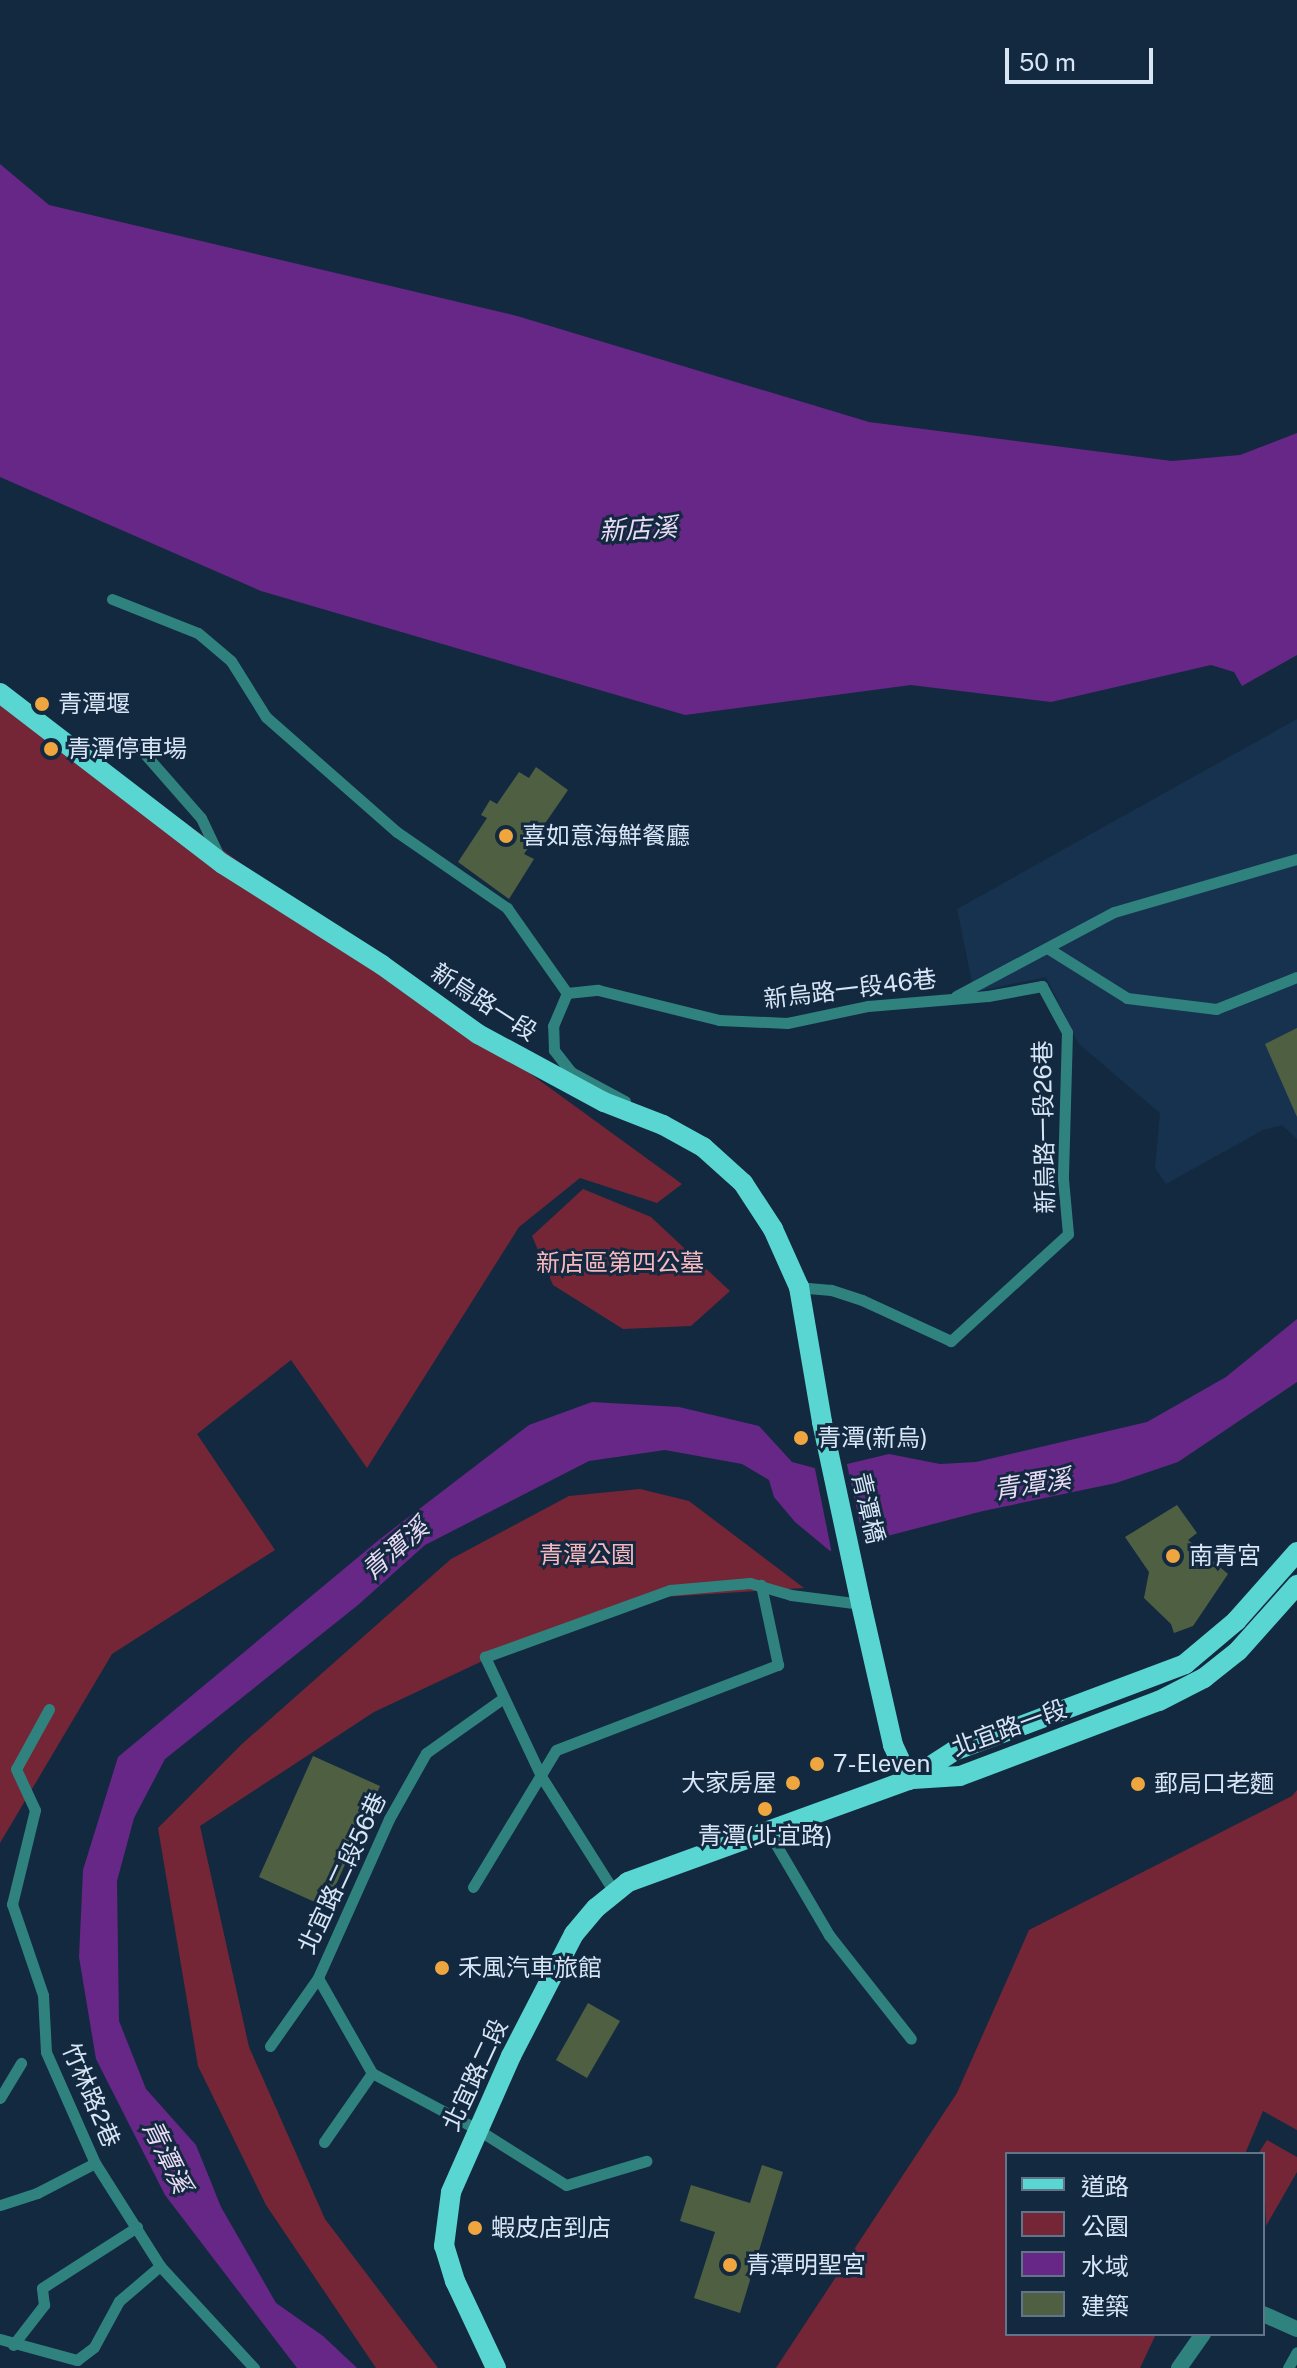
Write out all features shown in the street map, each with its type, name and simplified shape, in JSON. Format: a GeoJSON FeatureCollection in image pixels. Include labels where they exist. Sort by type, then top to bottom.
{"type":"FeatureCollection","features":[{"type":"Feature","properties":{"kind":"main road","name":"新烏路一段"},"geometry":{"type":"LineString","coordinates":[[0,693],[223,864],[382,965],[478,1034],[604,1102],[663,1125],[703,1147],[743,1183],[773,1229],[799,1287],[822,1422]]}},
{"type":"Feature","properties":{"kind":"main road","name":"青潭橋"},"geometry":{"type":"LineString","coordinates":[[822,1422],[861,1604]]}},
{"type":"Feature","properties":{"kind":"main road","name":"北宜路一段"},"geometry":{"type":"LineString","coordinates":[[909,1780],[954,1751],[1185,1664],[1236,1621],[1297,1552]]}},
{"type":"Feature","properties":{"kind":"main road","name":"北宜路一段"},"geometry":{"type":"LineString","coordinates":[[909,1780],[960,1776],[1159,1701],[1193,1684],[1238,1651],[1297,1585]]}},
{"type":"Feature","properties":{"kind":"main road"},"geometry":{"type":"LineString","coordinates":[[861,1604],[893,1745],[909,1780]]}},
{"type":"Feature","properties":{"kind":"main road","name":"北宜路二段"},"geometry":{"type":"LineString","coordinates":[[496,2368],[455,2281],[444,2246],[451,2192],[477,2129],[574,1934],[613,1890],[677,1862],[909,1780]]}},
{"type":"Feature","properties":{"kind":"street"},"geometry":{"type":"LineString","coordinates":[[1265,2315],[1297,2329]]}},
{"type":"Feature","properties":{"kind":"street"},"geometry":{"type":"LineString","coordinates":[[1179,2368],[1202,2336]]}},
{"type":"Feature","properties":{"kind":"lane"},"geometry":{"type":"LineString","coordinates":[[112,599],[198,633],[231,661],[266,717],[397,832],[507,908],[567,993],[553,1026],[554,1050],[571,1072],[663,1125]]}},
{"type":"Feature","properties":{"kind":"lane"},"geometry":{"type":"LineString","coordinates":[[137,745],[201,818],[223,864]]}},
{"type":"Feature","properties":{"kind":"lane"},"geometry":{"type":"LineString","coordinates":[[952,998],[1114,912],[1297,859]]}},
{"type":"Feature","properties":{"kind":"lane"},"geometry":{"type":"LineString","coordinates":[[1049,949],[1127,998],[1216,1009],[1297,977]]}},
{"type":"Feature","properties":{"kind":"lane","name":"新烏路一段26巷"},"geometry":{"type":"LineString","coordinates":[[799,1287],[831,1290],[862,1300],[951,1341],[1068,1234],[1063,1179],[1067,1032],[1042,986],[952,998]]}},
{"type":"Feature","properties":{"kind":"lane","name":"新烏路一段46巷"},"geometry":{"type":"LineString","coordinates":[[567,993],[598,990],[719,1020],[787,1023],[868,1006],[952,998]]}},
{"type":"Feature","properties":{"kind":"lane"},"geometry":{"type":"LineString","coordinates":[[613,1890],[541,1776],[502,1699],[485,1657],[670,1590],[750,1583],[791,1595],[861,1604]]}},
{"type":"Feature","properties":{"kind":"lane"},"geometry":{"type":"LineString","coordinates":[[473,1887],[556,1750],[778,1665],[761,1585]]}},
{"type":"Feature","properties":{"kind":"lane","name":"北宜路二段56巷"},"geometry":{"type":"LineString","coordinates":[[372,2073],[318,1978],[389,1819],[426,1753],[502,1699]]}},
{"type":"Feature","properties":{"kind":"lane","name":"竹林路2巷"},"geometry":{"type":"LineString","coordinates":[[49,1709],[16,1769],[35,1810],[12,1904],[43,1995],[46,2052],[95,2163],[160,2266],[254,2368]]}},
{"type":"Feature","properties":{"kind":"lane"},"geometry":{"type":"LineString","coordinates":[[768,1831],[829,1935],[911,2039]]}},
{"type":"Feature","properties":{"kind":"lane"},"geometry":{"type":"LineString","coordinates":[[270,2046],[318,1978]]}},
{"type":"Feature","properties":{"kind":"lane"},"geometry":{"type":"LineString","coordinates":[[0,2098],[21,2063]]}},
{"type":"Feature","properties":{"kind":"lane"},"geometry":{"type":"LineString","coordinates":[[324,2142],[372,2073],[477,2129],[566,2185],[646,2161]]}},
{"type":"Feature","properties":{"kind":"lane"},"geometry":{"type":"LineString","coordinates":[[0,2205],[37,2193],[95,2163]]}},
{"type":"Feature","properties":{"kind":"lane"},"geometry":{"type":"LineString","coordinates":[[13,2345],[44,2305],[42,2288],[137,2227]]}},
{"type":"Feature","properties":{"kind":"lane"},"geometry":{"type":"LineString","coordinates":[[0,2339],[77,2360],[94,2347],[119,2301],[160,2266]]}},
{"type":"Feature","properties":{"kind":"lane"},"geometry":{"type":"LineString","coordinates":[[1288,2368],[1297,2352]]}},
{"type":"Feature","properties":{"kind":"shaded area"},"geometry":{"type":"Polygon","coordinates":[[[1297,719],[1297,1139],[1282,1125],[1263,1130],[1166,1184],[1155,1168],[1160,1113],[1078,1043],[1046,977],[974,992],[957,909],[1297,719]]]}},
{"type":"Feature","properties":{"kind":"green space"},"geometry":{"type":"Polygon","coordinates":[[[0,688],[682,1184],[657,1203],[580,1178],[519,1227],[367,1468],[291,1360],[197,1434],[275,1550],[112,1654],[0,1843],[0,688]]]}},
{"type":"Feature","properties":{"kind":"green space","name":"新店區第四公墓"},"geometry":{"type":"Polygon","coordinates":[[[583,1189],[651,1217],[730,1291],[691,1326],[623,1329],[553,1285],[532,1236],[583,1189]]]}},
{"type":"Feature","properties":{"kind":"green space","name":"青潭公園"},"geometry":{"type":"Polygon","coordinates":[[[640,1489],[689,1501],[804,1588],[649,1598],[523,1642],[374,1712],[200,1826],[249,2047],[325,2219],[438,2368],[376,2368],[266,2205],[198,2066],[158,1828],[242,1744],[451,1559],[569,1496],[640,1489]]]}},
{"type":"Feature","properties":{"kind":"green space"},"geometry":{"type":"Polygon","coordinates":[[[1297,1790],[1297,2130],[1263,2111],[1246,2152],[1005,2152],[1005,2336],[1155,2336],[1140,2368],[776,2368],[957,2093],[1029,1930],[1292,1796],[1297,1790]]]}},
{"type":"Feature","properties":{"kind":"green space"},"geometry":{"type":"Polygon","coordinates":[[[1267,2140],[1297,2157],[1297,2172],[1266,2226],[1265,2152],[1259,2152],[1267,2140]]]}},
{"type":"Feature","properties":{"kind":"water","name":"新店溪"},"geometry":{"type":"Polygon","coordinates":[[[0,164],[49,205],[517,316],[869,422],[1172,461],[1240,455],[1297,433],[1297,655],[1242,686],[1234,672],[1211,665],[1051,702],[911,685],[685,715],[261,591],[0,477],[0,164]]]}},
{"type":"Feature","properties":{"kind":"water","name":"青潭溪"},"geometry":{"type":"Polygon","coordinates":[[[1297,1319],[1297,1382],[1178,1462],[1116,1483],[983,1511],[830,1551],[795,1522],[774,1497],[769,1480],[742,1464],[665,1450],[589,1461],[425,1545],[358,1605],[165,1759],[134,1818],[117,1881],[119,2021],[146,2089],[196,2145],[221,2207],[276,2303],[323,2336],[357,2368],[297,2368],[165,2195],[96,2059],[79,1957],[83,1870],[118,1757],[380,1539],[529,1425],[592,1402],[679,1407],[759,1426],[792,1462],[822,1470],[889,1454],[940,1464],[976,1462],[1147,1422],[1226,1377],[1297,1319]]]}},
{"type":"Feature","properties":{"kind":"pier"},"geometry":{"type":"Polygon","coordinates":[[[846,1460],[865,1546],[832,1554],[814,1464],[822,1466],[846,1460]]]}},
{"type":"Feature","properties":{"kind":"building","name":"喜如意海鮮餐廳"},"geometry":{"type":"Polygon","coordinates":[[[536,767],[568,790],[524,854],[534,859],[509,899],[458,862],[487,818],[481,815],[490,800],[497,804],[519,772],[529,778],[536,767]]]}},
{"type":"Feature","properties":{"kind":"building"},"geometry":{"type":"Polygon","coordinates":[[[1297,1028],[1297,1117],[1265,1044],[1297,1028]]]}},
{"type":"Feature","properties":{"kind":"building","name":"南青宮"},"geometry":{"type":"Polygon","coordinates":[[[1177,1505],[1197,1533],[1188,1540],[1228,1574],[1193,1626],[1174,1633],[1171,1624],[1144,1598],[1149,1572],[1125,1537],[1177,1505]]]}},
{"type":"Feature","properties":{"kind":"building"},"geometry":{"type":"Polygon","coordinates":[[[313,1756],[380,1786],[326,1907],[259,1877],[313,1756]]]}},
{"type":"Feature","properties":{"kind":"building"},"geometry":{"type":"Polygon","coordinates":[[[588,2003],[620,2021],[587,2078],[556,2060],[588,2003]]]}},
{"type":"Feature","properties":{"kind":"building","name":"青潭明聖宮"},"geometry":{"type":"Polygon","coordinates":[[[762,2165],[783,2172],[740,2313],[694,2298],[715,2232],[680,2221],[691,2185],[750,2203],[762,2165]]]}},
{"type":"Feature","properties":{"kind":"place","name":"青潭堰"},"geometry":{"type":"Point","coordinates":[42,704]}},
{"type":"Feature","properties":{"kind":"place","name":"青潭停車場"},"geometry":{"type":"Point","coordinates":[51,749]}},
{"type":"Feature","properties":{"kind":"place","name":"喜如意海鮮餐廳"},"geometry":{"type":"Point","coordinates":[506,836]}},
{"type":"Feature","properties":{"kind":"place","name":"青潭(新烏)"},"geometry":{"type":"Point","coordinates":[801,1438]}},
{"type":"Feature","properties":{"kind":"place","name":"南青宮"},"geometry":{"type":"Point","coordinates":[1173,1556]}},
{"type":"Feature","properties":{"kind":"place","name":"7-Eleven"},"geometry":{"type":"Point","coordinates":[817,1764]}},
{"type":"Feature","properties":{"kind":"place","name":"大家房屋"},"geometry":{"type":"Point","coordinates":[793,1783]}},
{"type":"Feature","properties":{"kind":"place","name":"郵局口老麵"},"geometry":{"type":"Point","coordinates":[1138,1784]}},
{"type":"Feature","properties":{"kind":"place","name":"青潭(北宜路)"},"geometry":{"type":"Point","coordinates":[765,1809]}},
{"type":"Feature","properties":{"kind":"place","name":"禾風汽車旅館"},"geometry":{"type":"Point","coordinates":[442,1968]}},
{"type":"Feature","properties":{"kind":"place","name":"蝦皮店到店"},"geometry":{"type":"Point","coordinates":[475,2228]}},
{"type":"Feature","properties":{"kind":"place","name":"青潭明聖宮"},"geometry":{"type":"Point","coordinates":[730,2265]}}]}
